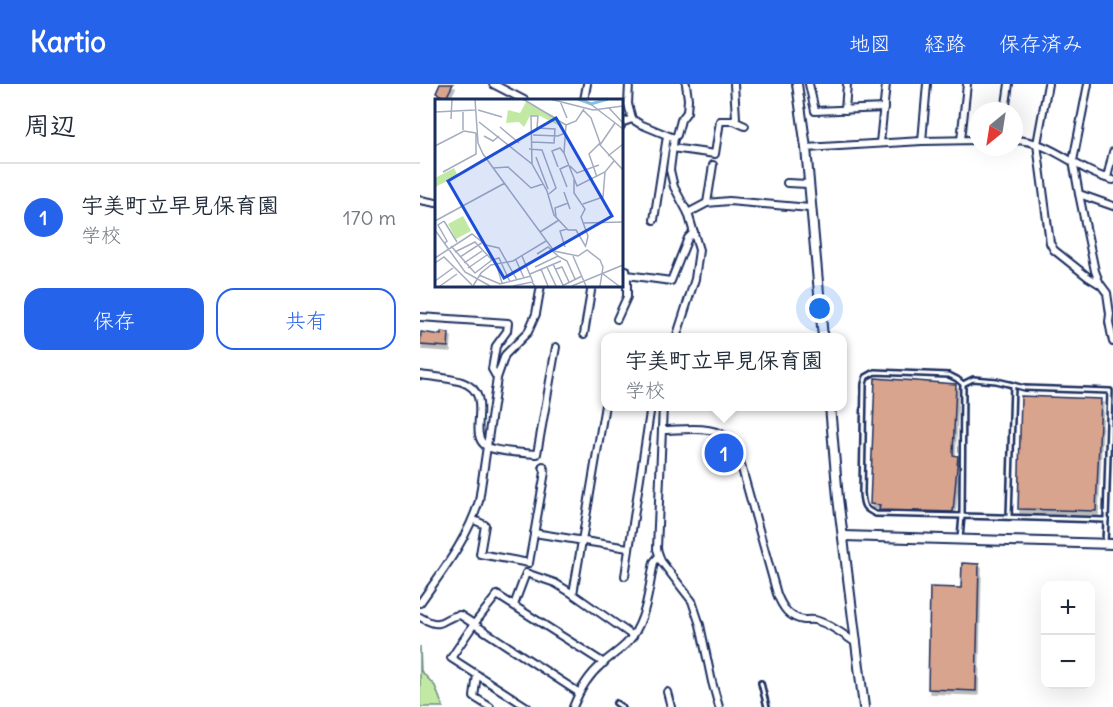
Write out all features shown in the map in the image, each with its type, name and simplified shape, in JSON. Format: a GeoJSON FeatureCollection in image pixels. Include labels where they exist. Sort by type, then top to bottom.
{"type":"FeatureCollection","features":[{"type":"Feature","properties":{"kind":"street"},"geometry":{"type":"LineString","coordinates":[[493,84],[522,99]]}},
{"type":"Feature","properties":{"kind":"street"},"geometry":{"type":"LineString","coordinates":[[584,99],[587,84]]}},
{"type":"Feature","properties":{"kind":"street"},"geometry":{"type":"LineString","coordinates":[[629,84],[628,104],[632,119],[670,137],[677,135],[681,120],[687,112],[686,84]]}},
{"type":"Feature","properties":{"kind":"street"},"geometry":{"type":"LineString","coordinates":[[734,84],[736,118],[734,121]]}},
{"type":"Feature","properties":{"kind":"street"},"geometry":{"type":"LineString","coordinates":[[797,84],[806,148],[822,333]]}},
{"type":"Feature","properties":{"kind":"street"},"geometry":{"type":"LineString","coordinates":[[809,84],[815,111],[884,108]]}},
{"type":"Feature","properties":{"kind":"street"},"geometry":{"type":"LineString","coordinates":[[845,110],[848,84]]}},
{"type":"Feature","properties":{"kind":"street"},"geometry":{"type":"LineString","coordinates":[[880,143],[886,84]]}},
{"type":"Feature","properties":{"kind":"street"},"geometry":{"type":"LineString","coordinates":[[922,141],[927,84]]}},
{"type":"Feature","properties":{"kind":"street"},"geometry":{"type":"LineString","coordinates":[[961,140],[967,84]]}},
{"type":"Feature","properties":{"kind":"street"},"geometry":{"type":"LineString","coordinates":[[1006,102],[1009,84]]}},
{"type":"Feature","properties":{"kind":"street"},"geometry":{"type":"LineString","coordinates":[[1048,84],[1037,144],[1050,243],[1054,250],[1101,285]]}},
{"type":"Feature","properties":{"kind":"street"},"geometry":{"type":"LineString","coordinates":[[1088,84],[1073,161],[1095,271],[1107,293],[1112,314],[1109,322],[1113,342]]}},
{"type":"Feature","properties":{"kind":"street"},"geometry":{"type":"LineString","coordinates":[[622,123],[632,119]]}},
{"type":"Feature","properties":{"kind":"street"},"geometry":{"type":"LineString","coordinates":[[672,148],[715,154],[720,121],[734,121],[746,126]]}},
{"type":"Feature","properties":{"kind":"street"},"geometry":{"type":"LineString","coordinates":[[670,137],[672,148],[670,170],[674,187],[688,213],[699,250],[695,279],[678,333]]}},
{"type":"Feature","properties":{"kind":"street"},"geometry":{"type":"LineString","coordinates":[[654,220],[670,137]]}},
{"type":"Feature","properties":{"kind":"street"},"geometry":{"type":"LineString","coordinates":[[806,148],[969,140]]}},
{"type":"Feature","properties":{"kind":"street"},"geometry":{"type":"LineString","coordinates":[[1023,142],[1037,144],[1094,174],[1110,179],[1113,152]]}},
{"type":"Feature","properties":{"kind":"street"},"geometry":{"type":"LineString","coordinates":[[707,203],[713,165]]}},
{"type":"Feature","properties":{"kind":"street"},"geometry":{"type":"LineString","coordinates":[[786,183],[808,184]]}},
{"type":"Feature","properties":{"kind":"street"},"geometry":{"type":"LineString","coordinates":[[1079,194],[1113,206]]}},
{"type":"Feature","properties":{"kind":"street"},"geometry":{"type":"LineString","coordinates":[[420,201],[435,203]]}},
{"type":"Feature","properties":{"kind":"street"},"geometry":{"type":"LineString","coordinates":[[688,213],[707,203],[729,201],[810,208]]}},
{"type":"Feature","properties":{"kind":"street"},"geometry":{"type":"LineString","coordinates":[[627,275],[671,281],[688,238],[694,232]]}},
{"type":"Feature","properties":{"kind":"street"},"geometry":{"type":"LineString","coordinates":[[617,319],[627,297],[627,275],[626,270],[622,269]]}},
{"type":"Feature","properties":{"kind":"street"},"geometry":{"type":"LineString","coordinates":[[420,603],[459,547],[474,520],[479,501],[497,378],[505,355],[528,332],[536,314],[542,286]]}},
{"type":"Feature","properties":{"kind":"street"},"geometry":{"type":"LineString","coordinates":[[585,334],[592,286]]}},
{"type":"Feature","properties":{"kind":"street"},"geometry":{"type":"LineString","coordinates":[[420,317],[508,323],[507,331],[496,346],[492,369],[497,378]]}},
{"type":"Feature","properties":{"kind":"street"},"geometry":{"type":"LineString","coordinates":[[420,375],[462,382],[474,390],[480,404],[481,441],[487,447],[537,454],[556,347]]}},
{"type":"Feature","properties":{"kind":"street"},"geometry":{"type":"LineString","coordinates":[[573,594],[604,411]]}},
{"type":"Feature","properties":{"kind":"street"},"geometry":{"type":"LineString","coordinates":[[625,576],[650,411]]}},
{"type":"Feature","properties":{"kind":"street"},"geometry":{"type":"LineString","coordinates":[[663,411],[656,539],[658,556],[692,601],[719,707]]}},
{"type":"Feature","properties":{"kind":"street"},"geometry":{"type":"LineString","coordinates":[[830,411],[838,498],[864,707]]}},
{"type":"Feature","properties":{"kind":"street"},"geometry":{"type":"LineString","coordinates":[[662,430],[714,431],[732,442],[737,451],[782,606],[790,615],[800,620],[816,620],[831,626],[857,643]]}},
{"type":"Feature","properties":{"kind":"street"},"geometry":{"type":"LineString","coordinates":[[474,520],[485,525],[480,554],[529,563],[545,472],[543,466]]}},
{"type":"Feature","properties":{"kind":"street"},"geometry":{"type":"LineString","coordinates":[[534,533],[628,548]]}},
{"type":"Feature","properties":{"kind":"street"},"geometry":{"type":"LineString","coordinates":[[843,536],[1109,544]]}},
{"type":"Feature","properties":{"kind":"street"},"geometry":{"type":"LineString","coordinates":[[573,707],[578,692],[633,636],[642,620],[654,562],[658,556]]}},
{"type":"Feature","properties":{"kind":"street"},"geometry":{"type":"LineString","coordinates":[[514,605],[526,573],[555,583],[633,636]]}},
{"type":"Feature","properties":{"kind":"street"},"geometry":{"type":"LineString","coordinates":[[527,707],[451,658],[474,624],[498,595],[604,663]]}},
{"type":"Feature","properties":{"kind":"street"},"geometry":{"type":"LineString","coordinates":[[420,617],[434,624],[442,623],[451,616],[460,615],[578,692]]}},
{"type":"Feature","properties":{"kind":"street"},"geometry":{"type":"LineString","coordinates":[[477,675],[474,697],[490,707]]}},
{"type":"Feature","properties":{"kind":"street"},"geometry":{"type":"LineString","coordinates":[[667,692],[671,707]]}},
{"type":"Feature","properties":{"kind":"lane"},"geometry":{"type":"LineString","coordinates":[[963,384],[949,375],[875,372],[866,377],[862,493],[863,505],[868,511],[876,514],[1106,520]]}},
{"type":"Feature","properties":{"kind":"lane"},"geometry":{"type":"LineString","coordinates":[[963,384],[973,379],[996,381],[1024,388],[1110,390],[1106,520],[1109,544]]}},
{"type":"Feature","properties":{"kind":"lane"},"geometry":{"type":"LineString","coordinates":[[960,540],[963,384]]}},
{"type":"Feature","properties":{"kind":"lane"},"geometry":{"type":"LineString","coordinates":[[1009,517],[1013,385]]}},
{"type":"Feature","properties":{"kind":"lane"},"geometry":{"type":"LineString","coordinates":[[761,683],[767,707]]}},
{"type":"Feature","properties":{"kind":"lane"},"geometry":{"type":"LineString","coordinates":[[616,703],[622,707]]}},
{"type":"Feature","properties":{"kind":"green space"},"geometry":{"type":"Polygon","coordinates":[[[420,646],[421,671],[435,686],[443,707],[420,707],[420,646]]]}},
{"type":"Feature","properties":{"kind":"building"},"geometry":{"type":"Polygon","coordinates":[[[440,84],[453,84],[446,98],[436,93],[440,84]]]}},
{"type":"Feature","properties":{"kind":"building"},"geometry":{"type":"Polygon","coordinates":[[[421,332],[441,335],[441,332],[449,333],[448,347],[420,345],[421,332]]]}},
{"type":"Feature","properties":{"kind":"building"},"geometry":{"type":"Polygon","coordinates":[[[875,378],[956,384],[953,455],[958,456],[953,512],[879,510],[880,505],[870,504],[875,378]]]}},
{"type":"Feature","properties":{"kind":"building"},"geometry":{"type":"Polygon","coordinates":[[[1021,396],[1101,399],[1096,511],[1018,509],[1021,396]]]}},
{"type":"Feature","properties":{"kind":"building"},"geometry":{"type":"Polygon","coordinates":[[[962,563],[979,564],[976,691],[928,689],[930,587],[961,588],[962,563]]]}},
{"type":"Feature","properties":{"kind":"place","name":"宇美町立早見保育園"},"geometry":{"type":"Point","coordinates":[724,453]}}]}
